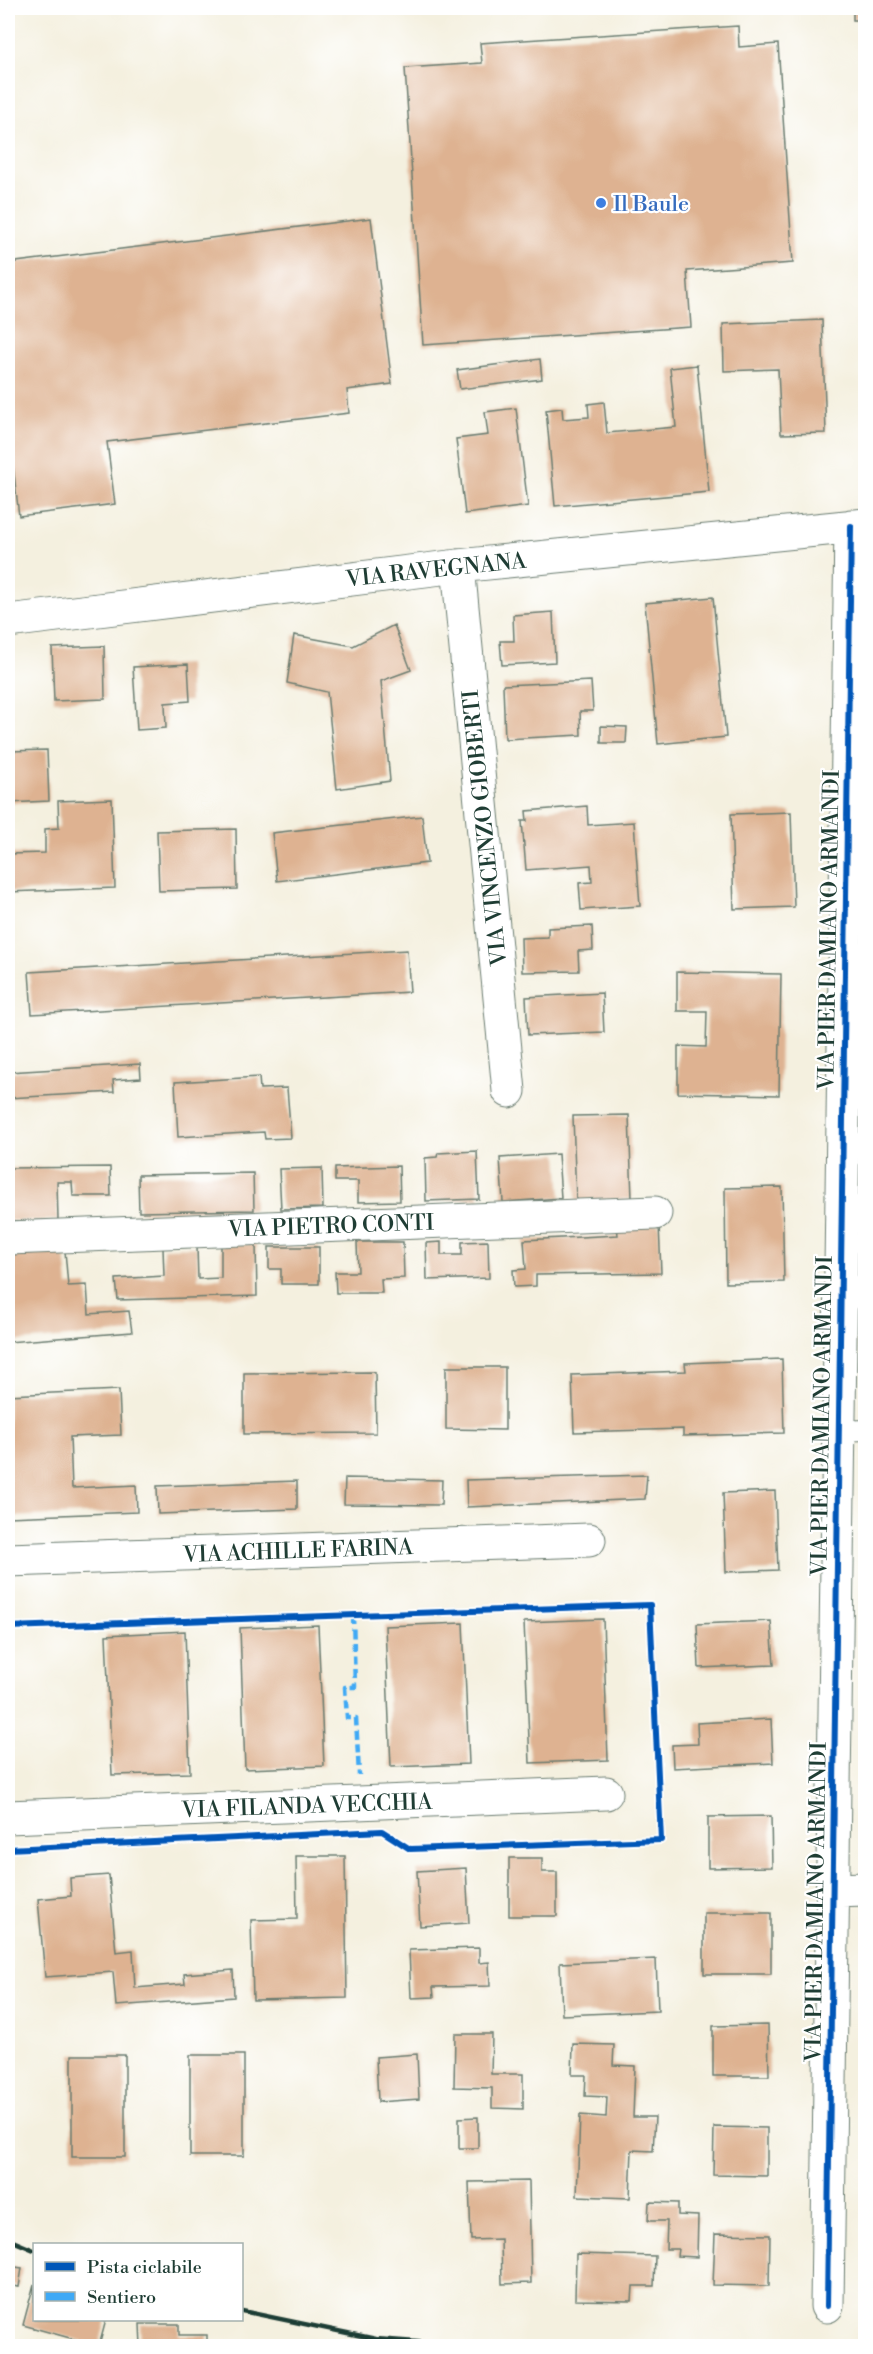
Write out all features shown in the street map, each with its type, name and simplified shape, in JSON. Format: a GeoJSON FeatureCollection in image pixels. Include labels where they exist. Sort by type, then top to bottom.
{"type":"FeatureCollection","features":[{"type":"Feature","properties":{"kind":"street","name":"VIA RAVEGNANA"},"geometry":{"type":"LineString","coordinates":[[8,621],[458,566],[858,525]]}},
{"type":"Feature","properties":{"kind":"street","name":"VIA PIER DAMIANO ARMANDI"},"geometry":{"type":"LineString","coordinates":[[827,2306],[833,1890],[852,1430],[858,525]]}},
{"type":"Feature","properties":{"kind":"street","name":"VIA VINCENZO GIOBERTI"},"geometry":{"type":"LineString","coordinates":[[458,566],[509,1091]]}},
{"type":"Feature","properties":{"kind":"street","name":"VIA PIETRO CONTI"},"geometry":{"type":"LineString","coordinates":[[8,1238],[656,1213]]}},
{"type":"Feature","properties":{"kind":"street","name":"VIA ACHILLE FARINA"},"geometry":{"type":"LineString","coordinates":[[8,1560],[589,1540]]}},
{"type":"Feature","properties":{"kind":"street","name":"VIA FILANDA VECCHIA"},"geometry":{"type":"LineString","coordinates":[[8,1816],[606,1793]]}},
{"type":"Feature","properties":{"kind":"street","name":"VIA PIER DAMIANO ARMANDI"},"geometry":{"type":"LineString","coordinates":[[833,1890],[866,1889]]}},
{"type":"Feature","properties":{"kind":"building"},"geometry":{"type":"Polygon","coordinates":[[[853,8],[866,8],[866,20],[853,20],[853,8]]]}},
{"type":"Feature","properties":{"kind":"building","name":"Il Baule"},"geometry":{"type":"Polygon","coordinates":[[[738,26],[739,47],[778,44],[793,263],[687,271],[691,327],[423,345],[405,68],[482,63],[480,43],[738,26]]]}},
{"type":"Feature","properties":{"kind":"building"},"geometry":{"type":"Polygon","coordinates":[[[371,218],[392,384],[347,390],[349,413],[107,442],[115,504],[19,516],[8,423],[8,263],[371,218]]]}},
{"type":"Feature","properties":{"kind":"building"},"geometry":{"type":"Polygon","coordinates":[[[822,320],[826,433],[781,434],[778,369],[724,371],[723,324],[822,320]]]}},
{"type":"Feature","properties":{"kind":"building"},"geometry":{"type":"Polygon","coordinates":[[[540,359],[542,379],[460,389],[457,370],[540,359]]]}},
{"type":"Feature","properties":{"kind":"building"},"geometry":{"type":"Polygon","coordinates":[[[697,365],[709,492],[555,506],[546,410],[562,408],[563,419],[589,417],[588,404],[604,402],[607,433],[676,427],[670,368],[697,365]]]}},
{"type":"Feature","properties":{"kind":"building"},"geometry":{"type":"Polygon","coordinates":[[[516,408],[528,506],[465,514],[456,439],[488,435],[485,412],[516,408]]]}},
{"type":"Feature","properties":{"kind":"building"},"geometry":{"type":"Polygon","coordinates":[[[713,597],[726,737],[658,744],[645,603],[713,597]]]}},
{"type":"Feature","properties":{"kind":"building"},"geometry":{"type":"Polygon","coordinates":[[[553,612],[555,662],[502,665],[500,641],[514,641],[513,615],[553,612]]]}},
{"type":"Feature","properties":{"kind":"building"},"geometry":{"type":"Polygon","coordinates":[[[394,625],[411,670],[381,681],[390,781],[337,789],[327,692],[287,683],[294,635],[353,646],[394,625]]]}},
{"type":"Feature","properties":{"kind":"building"},"geometry":{"type":"Polygon","coordinates":[[[104,646],[105,699],[54,701],[52,648],[104,646]]]}},
{"type":"Feature","properties":{"kind":"building"},"geometry":{"type":"Polygon","coordinates":[[[188,664],[190,701],[165,703],[166,728],[137,730],[133,667],[188,664]]]}},
{"type":"Feature","properties":{"kind":"building"},"geometry":{"type":"Polygon","coordinates":[[[591,681],[593,711],[580,711],[581,735],[505,739],[503,685],[591,681]]]}},
{"type":"Feature","properties":{"kind":"building"},"geometry":{"type":"Polygon","coordinates":[[[601,726],[627,727],[626,743],[601,743],[601,726]]]}},
{"type":"Feature","properties":{"kind":"building"},"geometry":{"type":"Polygon","coordinates":[[[47,750],[49,801],[8,803],[8,751],[47,750]]]}},
{"type":"Feature","properties":{"kind":"building"},"geometry":{"type":"Polygon","coordinates":[[[112,799],[115,888],[8,892],[8,854],[45,853],[45,829],[59,828],[58,801],[112,799]]]}},
{"type":"Feature","properties":{"kind":"building"},"geometry":{"type":"Polygon","coordinates":[[[587,806],[588,825],[634,822],[640,906],[581,910],[579,883],[592,882],[591,865],[526,870],[522,821],[527,821],[526,811],[587,806]]]}},
{"type":"Feature","properties":{"kind":"building"},"geometry":{"type":"Polygon","coordinates":[[[791,812],[794,907],[734,909],[731,814],[791,812]]]}},
{"type":"Feature","properties":{"kind":"building"},"geometry":{"type":"Polygon","coordinates":[[[422,816],[427,863],[277,881],[272,833],[422,816]]]}},
{"type":"Feature","properties":{"kind":"building"},"geometry":{"type":"Polygon","coordinates":[[[236,829],[237,889],[159,891],[157,831],[236,829]]]}},
{"type":"Feature","properties":{"kind":"building"},"geometry":{"type":"Polygon","coordinates":[[[592,926],[593,950],[578,951],[579,971],[522,972],[521,938],[548,937],[548,928],[592,926]]]}},
{"type":"Feature","properties":{"kind":"building"},"geometry":{"type":"Polygon","coordinates":[[[407,950],[410,992],[32,1014],[29,972],[407,950]]]}},
{"type":"Feature","properties":{"kind":"building"},"geometry":{"type":"Polygon","coordinates":[[[677,972],[781,974],[779,1095],[678,1093],[678,1046],[706,1047],[707,1011],[677,1011],[677,972]]]}},
{"type":"Feature","properties":{"kind":"building"},"geometry":{"type":"Polygon","coordinates":[[[602,993],[604,1032],[528,1035],[526,997],[602,993]]]}},
{"type":"Feature","properties":{"kind":"building"},"geometry":{"type":"Polygon","coordinates":[[[140,1064],[141,1078],[113,1080],[114,1092],[8,1098],[8,1072],[140,1064]]]}},
{"type":"Feature","properties":{"kind":"building"},"geometry":{"type":"Polygon","coordinates":[[[259,1077],[260,1089],[287,1088],[291,1138],[265,1139],[264,1132],[178,1137],[175,1082],[259,1077]]]}},
{"type":"Feature","properties":{"kind":"building"},"geometry":{"type":"Polygon","coordinates":[[[629,1115],[632,1199],[576,1201],[573,1116],[629,1115]]]}},
{"type":"Feature","properties":{"kind":"building"},"geometry":{"type":"Polygon","coordinates":[[[477,1151],[479,1199],[426,1201],[425,1158],[437,1157],[438,1153],[477,1151]]]}},
{"type":"Feature","properties":{"kind":"building"},"geometry":{"type":"Polygon","coordinates":[[[558,1154],[561,1198],[503,1202],[500,1158],[558,1154]]]}},
{"type":"Feature","properties":{"kind":"building"},"geometry":{"type":"Polygon","coordinates":[[[399,1166],[400,1201],[358,1202],[358,1181],[335,1181],[335,1168],[399,1166]]]}},
{"type":"Feature","properties":{"kind":"building"},"geometry":{"type":"Polygon","coordinates":[[[110,1167],[111,1196],[73,1196],[72,1182],[57,1182],[58,1220],[8,1221],[8,1168],[110,1167]]]}},
{"type":"Feature","properties":{"kind":"building"},"geometry":{"type":"Polygon","coordinates":[[[322,1168],[323,1208],[281,1209],[279,1169],[322,1168]]]}},
{"type":"Feature","properties":{"kind":"building"},"geometry":{"type":"Polygon","coordinates":[[[253,1173],[254,1210],[139,1212],[138,1175],[253,1173]]]}},
{"type":"Feature","properties":{"kind":"building"},"geometry":{"type":"Polygon","coordinates":[[[782,1187],[784,1282],[726,1283],[725,1188],[782,1187]]]}},
{"type":"Feature","properties":{"kind":"building"},"geometry":{"type":"Polygon","coordinates":[[[659,1224],[661,1273],[536,1275],[536,1286],[514,1287],[513,1270],[526,1269],[524,1240],[618,1235],[617,1226],[659,1224]]]}},
{"type":"Feature","properties":{"kind":"building"},"geometry":{"type":"Polygon","coordinates":[[[488,1241],[489,1278],[427,1280],[426,1243],[441,1242],[441,1255],[462,1255],[462,1242],[488,1241]]]}},
{"type":"Feature","properties":{"kind":"building"},"geometry":{"type":"Polygon","coordinates":[[[357,1242],[403,1242],[404,1278],[381,1279],[382,1293],[336,1293],[335,1272],[358,1272],[357,1242]]]}},
{"type":"Feature","properties":{"kind":"building"},"geometry":{"type":"Polygon","coordinates":[[[256,1244],[257,1296],[118,1300],[116,1279],[164,1276],[163,1248],[197,1247],[198,1279],[221,1278],[221,1245],[256,1244]]]}},
{"type":"Feature","properties":{"kind":"building"},"geometry":{"type":"Polygon","coordinates":[[[269,1247],[319,1247],[319,1284],[281,1284],[281,1269],[269,1269],[269,1247]]]}},
{"type":"Feature","properties":{"kind":"building"},"geometry":{"type":"Polygon","coordinates":[[[65,1251],[68,1286],[87,1285],[89,1314],[129,1311],[132,1332],[8,1342],[8,1311],[12,1311],[8,1255],[65,1251]]]}},
{"type":"Feature","properties":{"kind":"building"},"geometry":{"type":"Polygon","coordinates":[[[782,1359],[784,1433],[683,1436],[683,1429],[574,1432],[572,1375],[686,1371],[685,1363],[782,1359]]]}},
{"type":"Feature","properties":{"kind":"building"},"geometry":{"type":"Polygon","coordinates":[[[446,1367],[505,1367],[505,1430],[446,1429],[446,1367]]]}},
{"type":"Feature","properties":{"kind":"building"},"geometry":{"type":"Polygon","coordinates":[[[375,1372],[376,1433],[244,1434],[244,1373],[375,1372]]]}},
{"type":"Feature","properties":{"kind":"building"},"geometry":{"type":"Polygon","coordinates":[[[119,1390],[121,1435],[70,1437],[72,1488],[136,1485],[137,1512],[8,1517],[8,1395],[119,1390]]]}},
{"type":"Feature","properties":{"kind":"building"},"geometry":{"type":"Polygon","coordinates":[[[647,1475],[645,1499],[467,1507],[466,1480],[647,1475]]]}},
{"type":"Feature","properties":{"kind":"building"},"geometry":{"type":"Polygon","coordinates":[[[345,1478],[442,1480],[441,1505],[344,1504],[345,1478]]]}},
{"type":"Feature","properties":{"kind":"building"},"geometry":{"type":"Polygon","coordinates":[[[297,1481],[297,1509],[158,1514],[157,1486],[297,1481]]]}},
{"type":"Feature","properties":{"kind":"building"},"geometry":{"type":"Polygon","coordinates":[[[775,1491],[778,1570],[726,1572],[723,1493],[775,1491]]]}},
{"type":"Feature","properties":{"kind":"building"},"geometry":{"type":"Polygon","coordinates":[[[603,1619],[608,1760],[530,1763],[524,1622],[603,1619]]]}},
{"type":"Feature","properties":{"kind":"building"},"geometry":{"type":"Polygon","coordinates":[[[771,1621],[774,1665],[699,1668],[697,1624],[771,1621]]]}},
{"type":"Feature","properties":{"kind":"building"},"geometry":{"type":"Polygon","coordinates":[[[463,1623],[469,1764],[391,1767],[385,1626],[463,1623]]]}},
{"type":"Feature","properties":{"kind":"building"},"geometry":{"type":"Polygon","coordinates":[[[318,1625],[324,1766],[245,1769],[240,1628],[318,1625]]]}},
{"type":"Feature","properties":{"kind":"building"},"geometry":{"type":"Polygon","coordinates":[[[185,1631],[190,1773],[112,1775],[106,1635],[185,1631]]]}},
{"type":"Feature","properties":{"kind":"building"},"geometry":{"type":"Polygon","coordinates":[[[771,1719],[773,1763],[673,1768],[672,1745],[698,1744],[697,1723],[771,1719]]]}},
{"type":"Feature","properties":{"kind":"building"},"geometry":{"type":"Polygon","coordinates":[[[771,1816],[772,1867],[708,1868],[708,1817],[771,1816]]]}},
{"type":"Feature","properties":{"kind":"building"},"geometry":{"type":"Polygon","coordinates":[[[296,1856],[345,1856],[347,1998],[253,2000],[251,1920],[297,1919],[296,1856]]]}},
{"type":"Feature","properties":{"kind":"building"},"geometry":{"type":"Polygon","coordinates":[[[509,1858],[542,1858],[542,1872],[557,1872],[557,1916],[509,1916],[509,1858]]]}},
{"type":"Feature","properties":{"kind":"building"},"geometry":{"type":"Polygon","coordinates":[[[466,1868],[469,1923],[420,1926],[417,1871],[466,1868]]]}},
{"type":"Feature","properties":{"kind":"building"},"geometry":{"type":"Polygon","coordinates":[[[109,1875],[116,1952],[133,1950],[135,1988],[185,1984],[184,1974],[233,1970],[234,1997],[116,2006],[113,1972],[45,1977],[38,1899],[71,1896],[70,1878],[109,1875]]]}},
{"type":"Feature","properties":{"kind":"building"},"geometry":{"type":"Polygon","coordinates":[[[704,1913],[771,1913],[771,1974],[704,1974],[704,1913]]]}},
{"type":"Feature","properties":{"kind":"building"},"geometry":{"type":"Polygon","coordinates":[[[479,1948],[479,1963],[489,1962],[490,1986],[433,1987],[434,1997],[411,1998],[409,1950],[479,1948]]]}},
{"type":"Feature","properties":{"kind":"building"},"geometry":{"type":"Polygon","coordinates":[[[656,1959],[658,2011],[562,2015],[560,1963],[656,1959]]]}},
{"type":"Feature","properties":{"kind":"building"},"geometry":{"type":"Polygon","coordinates":[[[768,2025],[769,2076],[713,2076],[713,2026],[768,2025]]]}},
{"type":"Feature","properties":{"kind":"building"},"geometry":{"type":"Polygon","coordinates":[[[455,2034],[492,2034],[491,2074],[523,2074],[523,2109],[492,2108],[492,2088],[454,2087],[455,2034]]]}},
{"type":"Feature","properties":{"kind":"building"},"geometry":{"type":"Polygon","coordinates":[[[573,2044],[614,2045],[613,2065],[635,2066],[633,2117],[655,2117],[653,2151],[632,2150],[630,2198],[577,2196],[580,2115],[606,2117],[607,2097],[585,2096],[586,2075],[572,2075],[573,2044]]]}},
{"type":"Feature","properties":{"kind":"building"},"geometry":{"type":"Polygon","coordinates":[[[417,2054],[419,2099],[378,2102],[376,2057],[417,2054]]]}},
{"type":"Feature","properties":{"kind":"building"},"geometry":{"type":"Polygon","coordinates":[[[72,2055],[125,2055],[125,2157],[72,2157],[72,2055]]]}},
{"type":"Feature","properties":{"kind":"building"},"geometry":{"type":"Polygon","coordinates":[[[190,2055],[244,2055],[244,2156],[190,2156],[190,2055]]]}},
{"type":"Feature","properties":{"kind":"building"},"geometry":{"type":"Polygon","coordinates":[[[478,2117],[478,2148],[459,2148],[459,2118],[478,2117]]]}},
{"type":"Feature","properties":{"kind":"building"},"geometry":{"type":"Polygon","coordinates":[[[714,2127],[767,2128],[767,2176],[713,2175],[714,2127]]]}},
{"type":"Feature","properties":{"kind":"building"},"geometry":{"type":"Polygon","coordinates":[[[529,2181],[531,2283],[502,2284],[501,2239],[471,2240],[469,2182],[529,2181]]]}},
{"type":"Feature","properties":{"kind":"building"},"geometry":{"type":"Polygon","coordinates":[[[649,2202],[678,2203],[678,2215],[698,2216],[697,2257],[677,2256],[678,2249],[666,2249],[667,2221],[648,2221],[649,2202]]]}},
{"type":"Feature","properties":{"kind":"building"},"geometry":{"type":"Polygon","coordinates":[[[715,2234],[770,2235],[769,2286],[713,2285],[715,2234]]]}},
{"type":"Feature","properties":{"kind":"building"},"geometry":{"type":"Polygon","coordinates":[[[576,2254],[655,2256],[654,2286],[633,2286],[632,2301],[575,2300],[576,2254]]]}},
{"type":"Feature","properties":{"kind":"building"},"geometry":{"type":"Polygon","coordinates":[[[8,2266],[22,2268],[19,2287],[8,2285],[8,2266]]]}},
{"type":"Feature","properties":{"kind":"building"},"geometry":{"type":"Polygon","coordinates":[[[33,2288],[33,2321],[106,2321],[99,2346],[23,2325],[33,2288]]]}},
{"type":"Feature","properties":{"kind":"building"},"geometry":{"type":"Polygon","coordinates":[[[140,2324],[179,2324],[179,2335],[207,2335],[207,2346],[141,2346],[140,2324]]]}},
{"type":"Feature","properties":{"kind":"railway"},"geometry":{"type":"LineString","coordinates":[[8,2239],[33,2250]]}},
{"type":"Feature","properties":{"kind":"railway"},"geometry":{"type":"LineString","coordinates":[[243,2311],[376,2339],[470,2346]]}},
{"type":"Feature","properties":{"kind":"railway"},"geometry":{"type":"LineString","coordinates":[[812,2346],[866,2343]]}},
{"type":"Feature","properties":{"kind":"marked path"},"geometry":{"type":"LineString","coordinates":[[353,1615],[355,1687],[345,1687],[347,1718],[356,1718],[359,1775]]}},
{"type":"Feature","properties":{"kind":"cycle path"},"geometry":{"type":"LineString","coordinates":[[827,2306],[851,526]]}},
{"type":"Feature","properties":{"kind":"cycle path"},"geometry":{"type":"LineString","coordinates":[[8,1627],[650,1605],[661,1840],[410,1849],[382,1831],[8,1849]]}},
{"type":"Feature","properties":{"kind":"place","name":"Il Baule"},"geometry":{"type":"Point","coordinates":[601,203]}}]}
